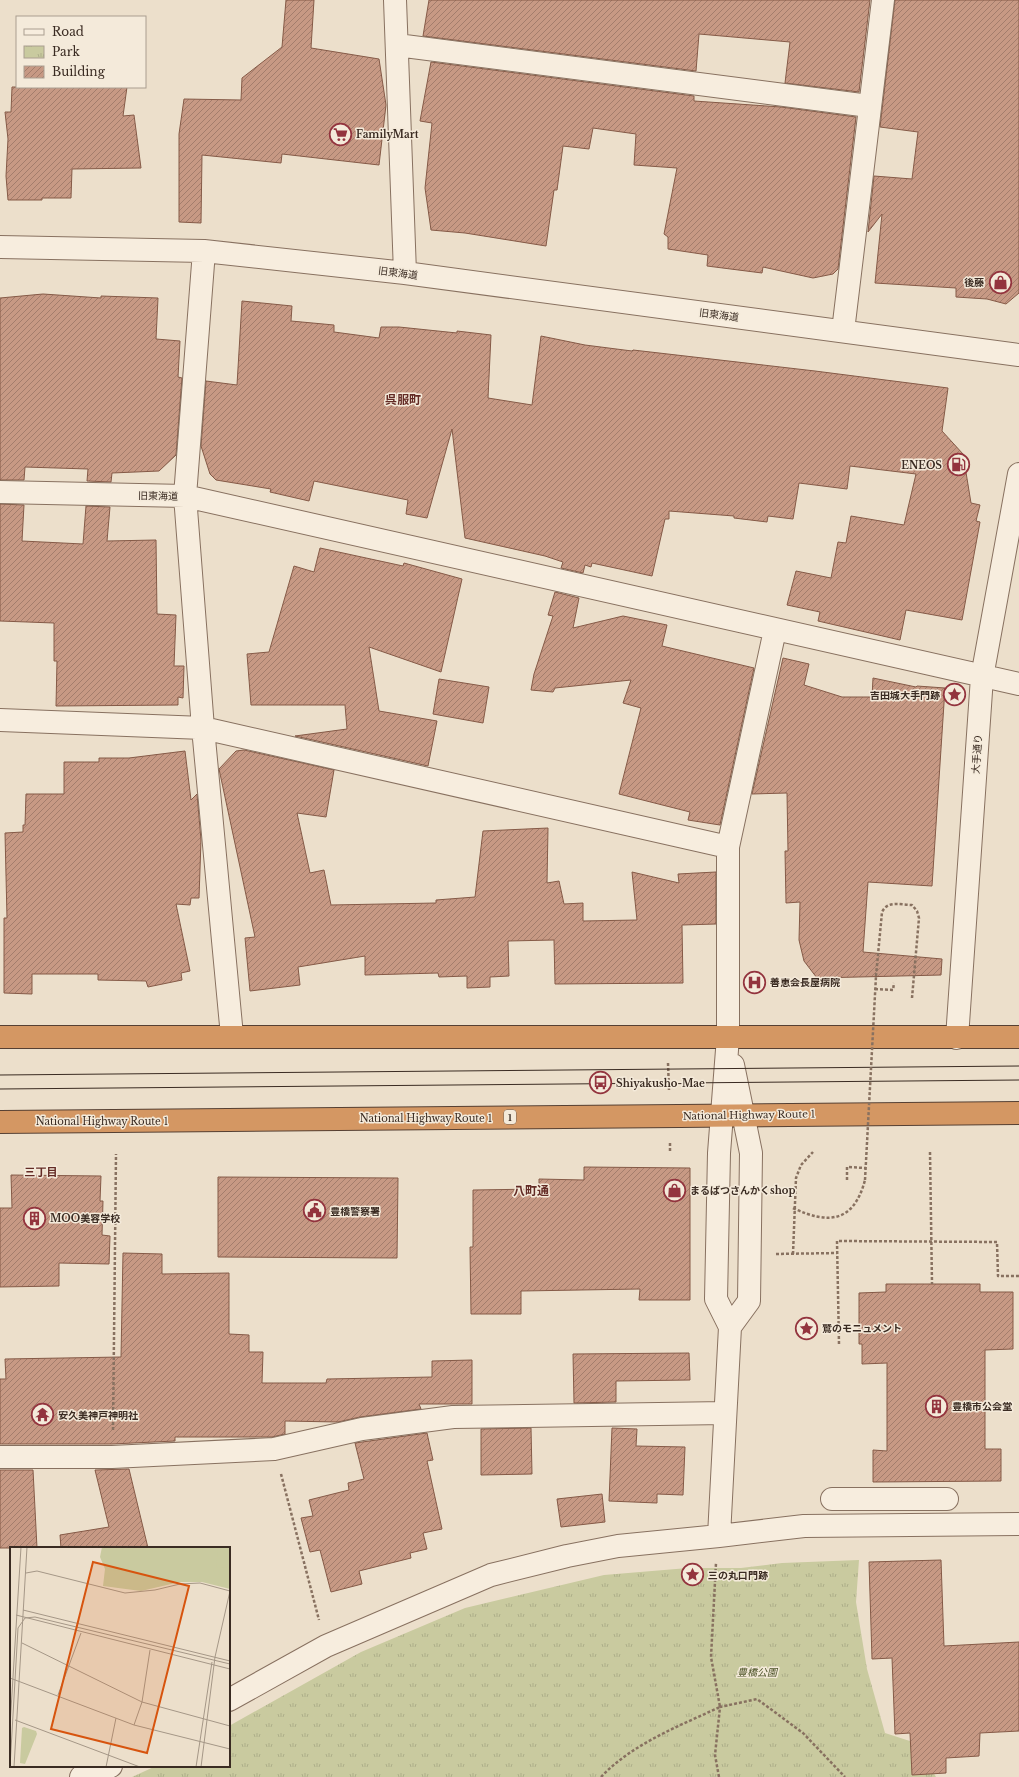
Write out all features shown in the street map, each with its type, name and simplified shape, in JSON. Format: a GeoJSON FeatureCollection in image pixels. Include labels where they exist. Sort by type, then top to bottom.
{"type":"FeatureCollection","features":[{"type":"Feature","properties":{"kind":"highway"},"geometry":{"type":"LineString","coordinates":[[0,1037],[1019,1037]]}},
{"type":"Feature","properties":{"kind":"highway","name":"National Highway Route 1"},"geometry":{"type":"LineString","coordinates":[[0,1122],[1019,1113]]}},
{"type":"Feature","properties":{"kind":"street"},"geometry":{"type":"LineString","coordinates":[[395,0],[405,274]]}},
{"type":"Feature","properties":{"kind":"street"},"geometry":{"type":"LineString","coordinates":[[843,331],[883,0]]}},
{"type":"Feature","properties":{"kind":"street"},"geometry":{"type":"LineString","coordinates":[[397,44],[869,106]]}},
{"type":"Feature","properties":{"kind":"street"},"geometry":{"type":"LineString","coordinates":[[0,247],[204,251]]}},
{"type":"Feature","properties":{"kind":"street","name":"旧東海道"},"geometry":{"type":"LineString","coordinates":[[0,492],[185,496],[204,251],[405,274],[1019,355]]}},
{"type":"Feature","properties":{"kind":"street","name":"大手通り"},"geometry":{"type":"LineString","coordinates":[[957,1038],[982,677],[1019,474]]}},
{"type":"Feature","properties":{"kind":"street"},"geometry":{"type":"LineString","coordinates":[[232,1036],[203,728],[185,496],[982,677],[1019,684]]}},
{"type":"Feature","properties":{"kind":"street"},"geometry":{"type":"LineString","coordinates":[[719,1536],[730,1327],[716,1299],[719,1153],[728,1037],[728,847],[775,630]]}},
{"type":"Feature","properties":{"kind":"street"},"geometry":{"type":"LineString","coordinates":[[0,720],[203,728],[728,847]]}},
{"type":"Feature","properties":{"kind":"street"},"geometry":{"type":"LineString","coordinates":[[728,1037],[751,1153],[749,1301],[730,1327]]}},
{"type":"Feature","properties":{"kind":"street"},"geometry":{"type":"LineString","coordinates":[[0,1457],[112,1457],[274,1449],[362,1429],[454,1417],[725,1413]]}},
{"type":"Feature","properties":{"kind":"street"},"geometry":{"type":"LineString","coordinates":[[804,1526],[832,1491],[947,1499]]}},
{"type":"Feature","properties":{"kind":"street"},"geometry":{"type":"LineString","coordinates":[[230,1699],[326,1646],[491,1575],[618,1546],[804,1526],[1019,1524]]}},
{"type":"Feature","properties":{"kind":"street"},"geometry":{"type":"LineString","coordinates":[[81,1777],[100,1772],[109,1767]]}},
{"type":"Feature","properties":{"kind":"path"},"geometry":{"type":"LineString","coordinates":[[793,1208],[812,1217],[833,1219],[851,1209],[861,1195],[865,1180],[866,1168],[875,989],[882,912],[885,906],[890,904],[912,905],[917,911],[919,918],[912,998]]}},
{"type":"Feature","properties":{"kind":"path"},"geometry":{"type":"LineString","coordinates":[[875,989],[893,990],[894,983]]}},
{"type":"Feature","properties":{"kind":"path"},"geometry":{"type":"LineString","coordinates":[[793,1254],[793,1208],[796,1178],[801,1165],[813,1152]]}},
{"type":"Feature","properties":{"kind":"path"},"geometry":{"type":"LineString","coordinates":[[930,1152],[932,1284]]}},
{"type":"Feature","properties":{"kind":"path"},"geometry":{"type":"LineString","coordinates":[[112,1457],[116,1154]]}},
{"type":"Feature","properties":{"kind":"path"},"geometry":{"type":"LineString","coordinates":[[847,1180],[847,1167],[866,1168]]}},
{"type":"Feature","properties":{"kind":"path"},"geometry":{"type":"LineString","coordinates":[[839,1344],[837,1241],[997,1242],[998,1276],[1019,1276]]}},
{"type":"Feature","properties":{"kind":"path"},"geometry":{"type":"LineString","coordinates":[[770,1254],[837,1254]]}},
{"type":"Feature","properties":{"kind":"path"},"geometry":{"type":"LineString","coordinates":[[274,1449],[326,1646]]}},
{"type":"Feature","properties":{"kind":"path"},"geometry":{"type":"LineString","coordinates":[[716,1563],[712,1657],[720,1707],[715,1755],[719,1777]]}},
{"type":"Feature","properties":{"kind":"path"},"geometry":{"type":"LineString","coordinates":[[601,1777],[612,1766],[655,1738],[720,1707],[757,1699],[803,1733],[845,1777]]}},
{"type":"Feature","properties":{"kind":"green space","name":"豊橋公園"},"geometry":{"type":"Polygon","coordinates":[[[859,1560],[856,1602],[867,1669],[885,1733],[916,1743],[936,1777],[132,1777],[154,1767],[230,1767],[230,1725],[361,1652],[465,1608],[604,1575],[688,1568],[741,1568],[782,1563],[859,1560]]]}},
{"type":"Feature","properties":{"kind":"building"},"geometry":{"type":"Polygon","coordinates":[[[286,0],[314,0],[311,48],[379,59],[386,105],[379,165],[282,154],[281,163],[202,155],[201,223],[179,222],[179,134],[184,99],[241,100],[242,78],[282,47],[286,0]]]}},
{"type":"Feature","properties":{"kind":"building"},"geometry":{"type":"Polygon","coordinates":[[[429,0],[870,0],[859,92],[785,83],[790,42],[699,34],[696,71],[423,36],[429,0]]]}},
{"type":"Feature","properties":{"kind":"building"},"geometry":{"type":"Polygon","coordinates":[[[895,0],[1019,0],[1019,293],[1006,304],[987,299],[956,297],[956,288],[875,283],[882,214],[868,232],[874,176],[912,179],[918,132],[880,127],[895,0]]]}},
{"type":"Feature","properties":{"kind":"building"},"geometry":{"type":"Polygon","coordinates":[[[431,62],[694,96],[694,101],[781,107],[856,117],[838,269],[833,274],[813,278],[763,267],[762,273],[707,266],[708,255],[668,249],[668,237],[664,234],[677,168],[634,165],[636,134],[593,128],[589,149],[563,146],[557,190],[554,190],[546,246],[465,233],[431,230],[425,188],[432,123],[420,121],[431,62]]]}},
{"type":"Feature","properties":{"kind":"building"},"geometry":{"type":"Polygon","coordinates":[[[12,87],[127,88],[123,116],[134,115],[141,168],[72,169],[71,198],[8,200],[6,176],[8,139],[5,112],[11,112],[12,87]]]}},
{"type":"Feature","properties":{"kind":"building"},"geometry":{"type":"Polygon","coordinates":[[[43,294],[101,298],[101,296],[158,298],[156,339],[180,341],[178,377],[182,378],[176,455],[159,471],[112,473],[111,482],[87,481],[88,469],[25,467],[24,480],[0,480],[0,298],[43,294]]]}},
{"type":"Feature","properties":{"kind":"building"},"geometry":{"type":"Polygon","coordinates":[[[242,301],[292,306],[291,321],[334,325],[334,332],[379,338],[381,327],[399,327],[491,335],[488,398],[532,405],[541,336],[585,345],[815,371],[948,388],[942,431],[963,454],[971,503],[980,505],[976,521],[980,522],[962,620],[906,610],[900,640],[818,621],[820,612],[787,605],[796,571],[831,578],[838,542],[846,543],[851,516],[904,525],[916,474],[850,466],[847,489],[799,483],[793,519],[768,516],[767,522],[734,518],[734,516],[669,511],[669,519],[665,519],[652,576],[592,563],[591,567],[585,565],[583,573],[561,568],[563,562],[545,556],[465,538],[452,429],[427,518],[406,514],[408,500],[314,481],[309,501],[270,492],[271,489],[216,480],[210,474],[201,446],[206,381],[237,385],[242,301]]]}},
{"type":"Feature","properties":{"kind":"building"},"geometry":{"type":"Polygon","coordinates":[[[0,504],[24,505],[22,541],[83,544],[86,506],[110,507],[107,541],[156,540],[157,614],[176,615],[174,666],[184,666],[183,698],[178,697],[178,705],[56,706],[57,661],[54,661],[54,623],[0,621],[0,504]]]}},
{"type":"Feature","properties":{"kind":"building"},"geometry":{"type":"Polygon","coordinates":[[[320,548],[403,566],[404,563],[462,579],[441,672],[369,647],[379,711],[437,721],[428,766],[295,736],[347,729],[345,705],[251,705],[247,654],[269,652],[294,566],[314,572],[320,548]]]}},
{"type":"Feature","properties":{"kind":"building"},"geometry":{"type":"Polygon","coordinates":[[[555,592],[579,598],[573,628],[623,616],[667,625],[662,646],[754,668],[720,825],[688,820],[690,812],[619,794],[641,708],[623,703],[631,680],[555,688],[553,692],[531,690],[534,674],[553,616],[548,615],[555,592]]]}},
{"type":"Feature","properties":{"kind":"building"},"geometry":{"type":"Polygon","coordinates":[[[783,658],[809,664],[804,685],[842,697],[872,697],[873,678],[916,687],[945,688],[932,886],[868,882],[863,952],[942,959],[941,975],[817,978],[804,961],[799,940],[800,902],[786,903],[785,851],[788,851],[787,793],[752,794],[783,658]]]}},
{"type":"Feature","properties":{"kind":"building"},"geometry":{"type":"Polygon","coordinates":[[[439,679],[489,687],[483,723],[433,714],[439,679]]]}},
{"type":"Feature","properties":{"kind":"building"},"geometry":{"type":"Polygon","coordinates":[[[244,750],[334,770],[326,817],[297,813],[310,873],[324,870],[331,905],[436,903],[436,900],[475,897],[483,831],[548,828],[547,883],[559,881],[564,904],[583,903],[583,921],[637,920],[632,872],[679,883],[678,874],[716,872],[716,924],[682,925],[683,983],[555,984],[554,940],[508,941],[509,976],[490,977],[490,987],[467,988],[467,976],[439,977],[438,973],[365,975],[365,956],[298,967],[300,985],[250,991],[245,938],[255,937],[219,769],[236,751],[244,750]]]}},
{"type":"Feature","properties":{"kind":"building"},"geometry":{"type":"Polygon","coordinates":[[[185,751],[191,800],[197,794],[201,840],[199,898],[191,898],[190,905],[176,904],[190,971],[181,973],[182,980],[148,987],[146,981],[98,980],[98,974],[32,974],[32,994],[4,993],[4,918],[7,918],[5,833],[23,832],[23,825],[25,825],[26,794],[64,794],[64,762],[99,762],[99,758],[129,758],[185,751]]]}},
{"type":"Feature","properties":{"kind":"building"},"geometry":{"type":"Polygon","coordinates":[[[584,1167],[690,1168],[690,1300],[639,1300],[640,1289],[521,1291],[521,1314],[471,1314],[470,1247],[473,1247],[473,1190],[539,1189],[539,1179],[584,1180],[584,1167]]]}},
{"type":"Feature","properties":{"kind":"building"},"geometry":{"type":"Polygon","coordinates":[[[11,1175],[101,1176],[100,1201],[103,1201],[102,1235],[110,1236],[109,1264],[59,1263],[59,1286],[0,1287],[0,1208],[12,1208],[11,1175]]]}},
{"type":"Feature","properties":{"kind":"building"},"geometry":{"type":"Polygon","coordinates":[[[218,1177],[398,1178],[397,1258],[218,1257],[218,1177]]]}},
{"type":"Feature","properties":{"kind":"building"},"geometry":{"type":"Polygon","coordinates":[[[123,1253],[162,1254],[162,1274],[229,1273],[229,1334],[249,1335],[249,1352],[263,1352],[262,1383],[326,1383],[327,1379],[432,1377],[432,1361],[472,1360],[472,1404],[419,1404],[421,1409],[360,1417],[338,1422],[285,1421],[285,1434],[272,1437],[175,1437],[175,1441],[112,1444],[0,1444],[0,1379],[6,1379],[5,1359],[121,1357],[123,1253]]]}},
{"type":"Feature","properties":{"kind":"building","name":"豊橋市公会堂"},"geometry":{"type":"Polygon","coordinates":[[[886,1284],[980,1284],[980,1292],[1013,1292],[1013,1349],[985,1350],[985,1449],[1001,1449],[1001,1481],[873,1482],[873,1450],[887,1451],[887,1363],[862,1364],[862,1344],[859,1344],[859,1293],[886,1292],[886,1284]]]}},
{"type":"Feature","properties":{"kind":"building"},"geometry":{"type":"Polygon","coordinates":[[[689,1353],[690,1380],[616,1381],[616,1402],[574,1403],[573,1354],[689,1353]]]}},
{"type":"Feature","properties":{"kind":"building"},"geometry":{"type":"Polygon","coordinates":[[[531,1428],[532,1474],[481,1475],[481,1429],[531,1428]]]}},
{"type":"Feature","properties":{"kind":"building"},"geometry":{"type":"Polygon","coordinates":[[[612,1428],[637,1429],[636,1446],[685,1447],[683,1495],[657,1494],[657,1503],[609,1501],[612,1428]]]}},
{"type":"Feature","properties":{"kind":"building"},"geometry":{"type":"Polygon","coordinates":[[[427,1433],[433,1460],[427,1461],[442,1529],[423,1533],[427,1549],[410,1553],[411,1558],[359,1571],[362,1584],[331,1592],[320,1550],[310,1552],[301,1518],[313,1516],[309,1500],[349,1490],[348,1483],[364,1479],[355,1443],[427,1433]]]}},
{"type":"Feature","properties":{"kind":"building"},"geometry":{"type":"Polygon","coordinates":[[[129,1469],[148,1547],[61,1547],[60,1535],[109,1527],[95,1470],[129,1469]]]}},
{"type":"Feature","properties":{"kind":"building"},"geometry":{"type":"Polygon","coordinates":[[[0,1470],[33,1470],[37,1547],[0,1548],[0,1470]]]}},
{"type":"Feature","properties":{"kind":"building"},"geometry":{"type":"Polygon","coordinates":[[[602,1494],[605,1522],[561,1527],[557,1499],[602,1494]]]}},
{"type":"Feature","properties":{"kind":"building"},"geometry":{"type":"Polygon","coordinates":[[[941,1560],[944,1646],[1019,1642],[1019,1731],[980,1733],[979,1756],[946,1758],[946,1773],[912,1775],[910,1733],[895,1734],[892,1658],[872,1659],[869,1562],[941,1560]]]}},
{"type":"Feature","properties":{"kind":"tram line"},"geometry":{"type":"LineString","coordinates":[[0,1075],[1019,1066]]}},
{"type":"Feature","properties":{"kind":"tram line"},"geometry":{"type":"LineString","coordinates":[[0,1089],[1019,1080]]}},
{"type":"Feature","properties":{"kind":"place","name":"FamilyMart"},"geometry":{"type":"Point","coordinates":[340,134]}},
{"type":"Feature","properties":{"kind":"place","name":"後藤"},"geometry":{"type":"Point","coordinates":[1000,282]}},
{"type":"Feature","properties":{"kind":"place","name":"ENEOS"},"geometry":{"type":"Point","coordinates":[958,465]}},
{"type":"Feature","properties":{"kind":"place","name":"吉田城大手門跡"},"geometry":{"type":"Point","coordinates":[955,695]}},
{"type":"Feature","properties":{"kind":"place","name":"善恵会長屋病院"},"geometry":{"type":"Point","coordinates":[755,982]}},
{"type":"Feature","properties":{"kind":"place","name":"Shiyakusho-Mae"},"geometry":{"type":"Point","coordinates":[601,1083]}},
{"type":"Feature","properties":{"kind":"place","name":"まるばつさんかくshop"},"geometry":{"type":"Point","coordinates":[674,1190]}},
{"type":"Feature","properties":{"kind":"place","name":"豊橋警察署"},"geometry":{"type":"Point","coordinates":[315,1211]}},
{"type":"Feature","properties":{"kind":"place","name":"MOO美容学校"},"geometry":{"type":"Point","coordinates":[35,1218]}},
{"type":"Feature","properties":{"kind":"place","name":"鷲のモニュメント"},"geometry":{"type":"Point","coordinates":[807,1328]}},
{"type":"Feature","properties":{"kind":"place","name":"豊橋市公会堂"},"geometry":{"type":"Point","coordinates":[936,1406]}},
{"type":"Feature","properties":{"kind":"place","name":"安久美神戸神明社"},"geometry":{"type":"Point","coordinates":[42,1415]}},
{"type":"Feature","properties":{"kind":"place","name":"三の丸口門跡"},"geometry":{"type":"Point","coordinates":[693,1575]}},
{"type":"Feature","properties":{"kind":"district","name":"呉服町"},"geometry":{"type":"Point","coordinates":[403,399]}},
{"type":"Feature","properties":{"kind":"district","name":"三丁目"},"geometry":{"type":"Point","coordinates":[41,1172]}},
{"type":"Feature","properties":{"kind":"district","name":"八町通"},"geometry":{"type":"Point","coordinates":[531,1190]}}]}
